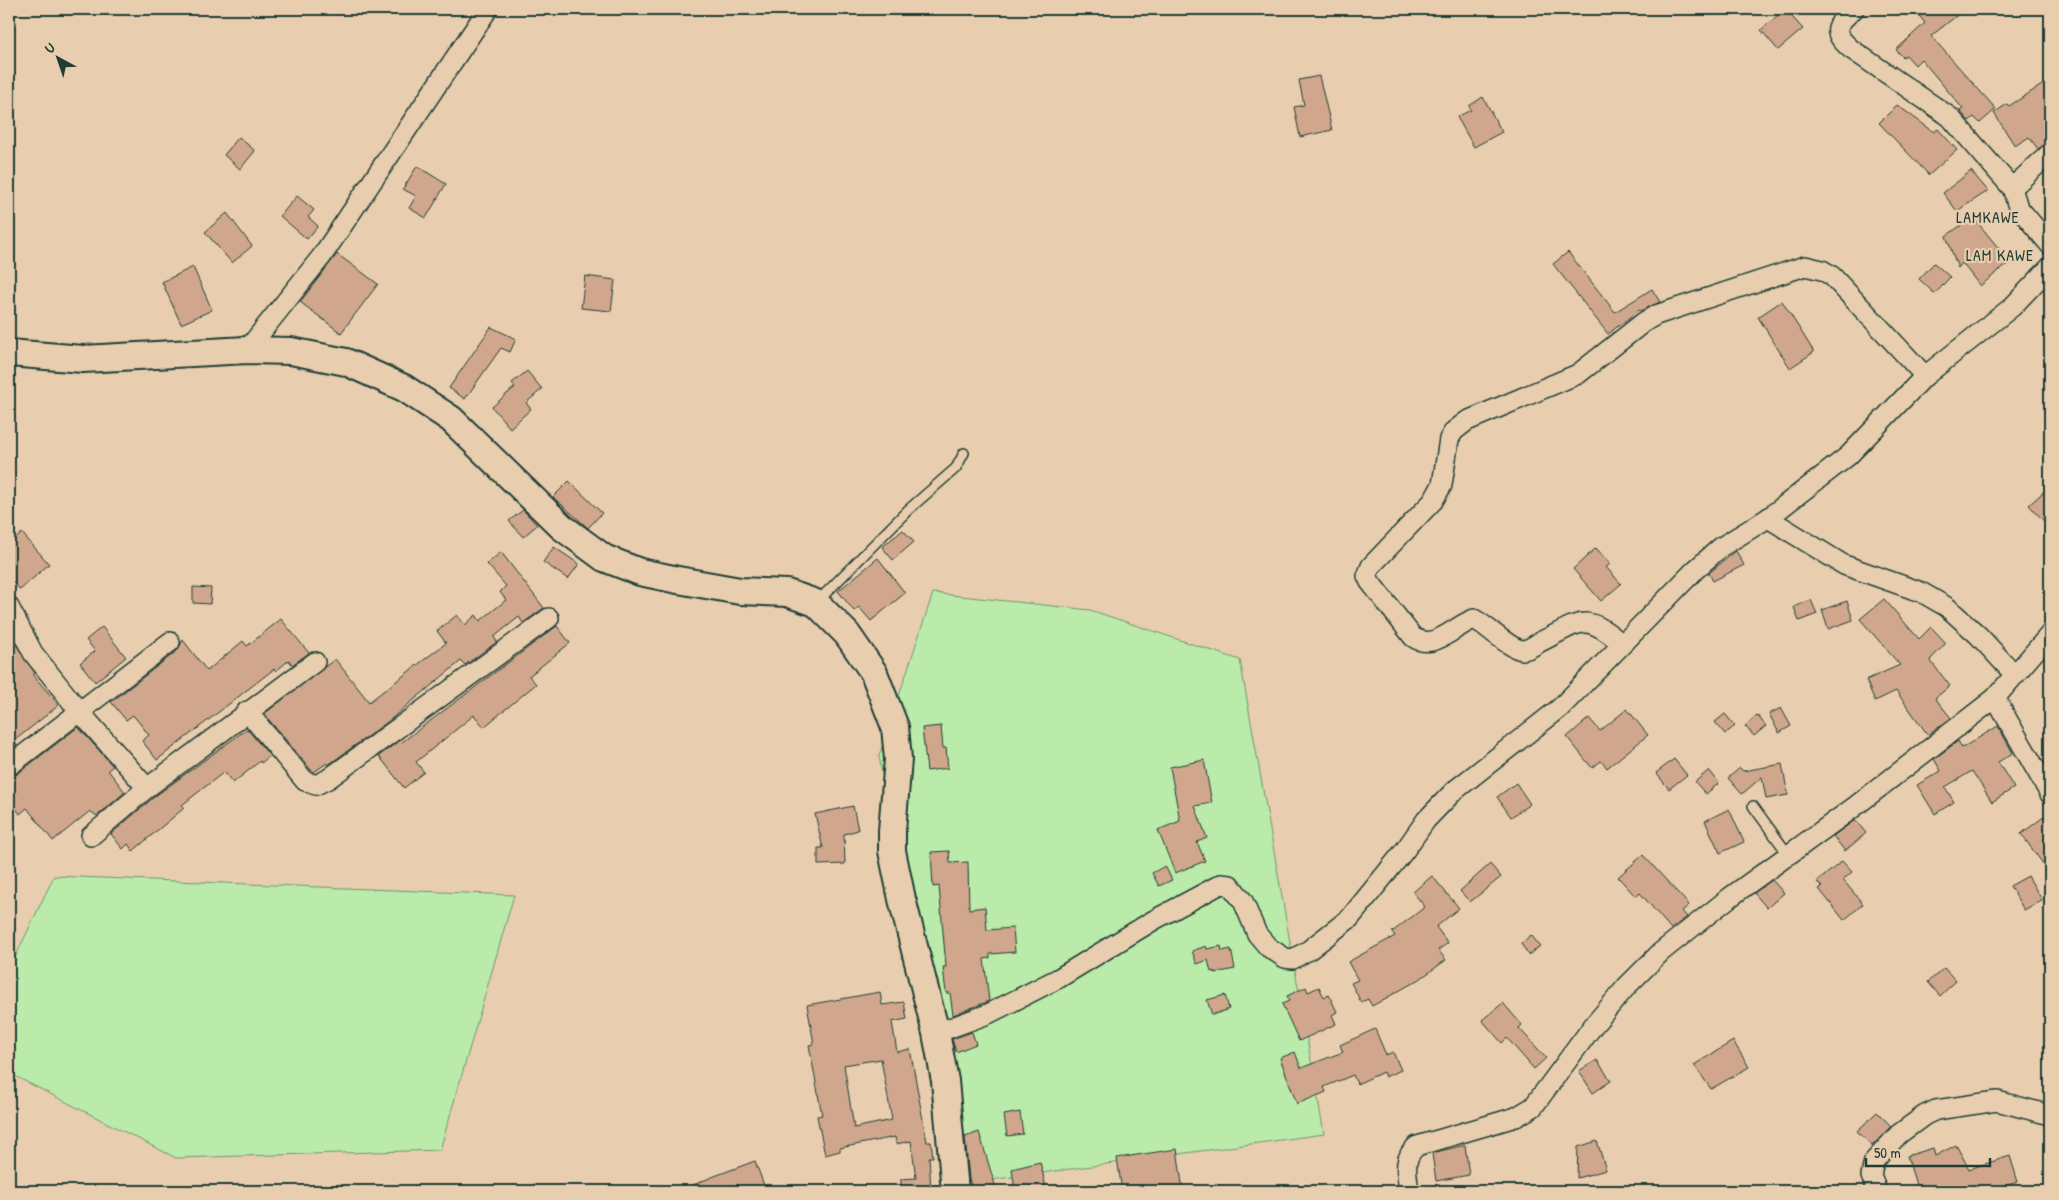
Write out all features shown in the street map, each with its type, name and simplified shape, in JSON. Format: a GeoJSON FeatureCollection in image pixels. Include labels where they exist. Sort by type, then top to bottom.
{"type":"FeatureCollection","features":[{"type":"Feature","properties":{"kind":"main road"},"geometry":{"type":"LineString","coordinates":[[10,355],[83,359],[247,350],[291,351],[346,362],[404,388],[451,419],[562,527],[604,558],[640,572],[740,591],[787,592],[816,603],[847,634],[874,673],[895,727],[898,759],[892,851],[936,1033],[945,1081],[955,1191]]}},
{"type":"Feature","properties":{"kind":"street"},"geometry":{"type":"LineString","coordinates":[[247,350],[322,256],[488,9]]}},
{"type":"Feature","properties":{"kind":"street"},"geometry":{"type":"LineString","coordinates":[[1854,9],[1839,22],[1836,29],[1839,39],[1950,117],[2012,188],[2018,207],[2050,246]]}},
{"type":"Feature","properties":{"kind":"street"},"geometry":{"type":"LineString","coordinates":[[2012,188],[2050,153]]}},
{"type":"Feature","properties":{"kind":"street"},"geometry":{"type":"LineString","coordinates":[[1622,644],[1602,626],[1591,622],[1578,623],[1525,650],[1515,648],[1486,624],[1474,619],[1430,643],[1420,643],[1413,637],[1367,576],[1371,566],[1433,501],[1442,485],[1449,439],[1454,431],[1466,421],[1578,374],[1644,322],[1656,315],[1805,266],[1822,270],[1832,276],[1925,376]]}},
{"type":"Feature","properties":{"kind":"street"},"geometry":{"type":"LineString","coordinates":[[936,1033],[988,1014],[1059,978],[1154,920],[1222,884],[1230,885],[1243,901],[1257,934],[1268,947],[1284,958],[1294,958],[1301,955],[1350,918],[1405,850],[1426,820],[1454,791],[1560,708],[1695,570],[1721,547],[1768,518],[1848,456],[1925,376],[2012,307],[2050,267]]}},
{"type":"Feature","properties":{"kind":"street"},"geometry":{"type":"LineString","coordinates":[[1768,518],[1844,565],[1921,592],[1947,607],[1978,635],[2015,675]]}},
{"type":"Feature","properties":{"kind":"street"},"geometry":{"type":"LineString","coordinates":[[247,711],[306,781],[316,785],[328,779],[549,618]]}},
{"type":"Feature","properties":{"kind":"street"},"geometry":{"type":"LineString","coordinates":[[12,619],[33,653],[79,711],[147,788]]}},
{"type":"Feature","properties":{"kind":"street"},"geometry":{"type":"LineString","coordinates":[[1409,1191],[1406,1159],[1412,1150],[1417,1146],[1516,1118],[1533,1107],[1593,1026],[1627,986],[1661,952],[1788,854],[1861,802],[1995,698],[2050,634]]}},
{"type":"Feature","properties":{"kind":"street"},"geometry":{"type":"LineString","coordinates":[[9,766],[170,642]]}},
{"type":"Feature","properties":{"kind":"street"},"geometry":{"type":"LineString","coordinates":[[91,836],[147,788],[247,711],[315,662]]}},
{"type":"Feature","properties":{"kind":"street"},"geometry":{"type":"LineString","coordinates":[[1995,698],[2050,794]]}},
{"type":"Feature","properties":{"kind":"street"},"geometry":{"type":"LineString","coordinates":[[1877,1191],[1871,1176],[1874,1161],[1899,1134],[1925,1115],[1936,1110],[1997,1101],[2050,1114]]}},
{"type":"Feature","properties":{"kind":"lane"},"geometry":{"type":"LineString","coordinates":[[816,603],[908,510],[956,468],[964,453]]}},
{"type":"Feature","properties":{"kind":"lane"},"geometry":{"type":"LineString","coordinates":[[1753,806],[1788,854]]}},
{"type":"Feature","properties":{"kind":"green space"},"geometry":{"type":"Polygon","coordinates":[[[933,593],[1090,610],[1240,660],[1324,1134],[954,1185],[879,756],[933,593]]]}},
{"type":"Feature","properties":{"kind":"green space"},"geometry":{"type":"Polygon","coordinates":[[[54,876],[514,895],[440,1150],[176,1158],[9,1073],[9,970],[54,876]]]}},
{"type":"Feature","properties":{"kind":"building"},"geometry":{"type":"Polygon","coordinates":[[[1785,9],[1803,29],[1778,50],[1761,30],[1785,9]]]}},
{"type":"Feature","properties":{"kind":"building"},"geometry":{"type":"Polygon","coordinates":[[[1914,9],[1965,9],[1931,36],[1996,109],[1980,123],[1974,117],[1969,121],[1960,111],[1963,109],[1921,59],[1915,65],[1906,55],[1903,57],[1896,50],[1925,23],[1914,9]]]}},
{"type":"Feature","properties":{"kind":"building"},"geometry":{"type":"Polygon","coordinates":[[[1319,76],[1332,130],[1300,137],[1294,107],[1304,105],[1299,80],[1319,76]]]}},
{"type":"Feature","properties":{"kind":"building"},"geometry":{"type":"Polygon","coordinates":[[[2045,83],[2050,91],[2050,142],[2038,149],[2029,137],[2015,146],[1994,113],[2007,104],[2009,106],[2045,83]]]}},
{"type":"Feature","properties":{"kind":"building"},"geometry":{"type":"Polygon","coordinates":[[[1483,97],[1502,132],[1474,147],[1457,117],[1471,110],[1469,106],[1483,97]]]}},
{"type":"Feature","properties":{"kind":"building"},"geometry":{"type":"Polygon","coordinates":[[[1897,105],[1934,132],[1938,129],[1957,150],[1929,175],[1879,123],[1897,105]]]}},
{"type":"Feature","properties":{"kind":"building"},"geometry":{"type":"Polygon","coordinates":[[[239,137],[255,151],[240,169],[224,155],[239,137]]]}},
{"type":"Feature","properties":{"kind":"building"},"geometry":{"type":"Polygon","coordinates":[[[417,166],[446,184],[426,218],[409,208],[416,196],[403,189],[417,166]]]}},
{"type":"Feature","properties":{"kind":"building"},"geometry":{"type":"Polygon","coordinates":[[[1971,171],[1988,191],[1957,211],[1943,193],[1971,171]]]}},
{"type":"Feature","properties":{"kind":"building"},"geometry":{"type":"Polygon","coordinates":[[[297,196],[314,210],[308,217],[318,226],[307,239],[280,216],[297,196]]]}},
{"type":"Feature","properties":{"kind":"building"},"geometry":{"type":"Polygon","coordinates":[[[227,213],[252,246],[232,263],[205,232],[227,213]]]}},
{"type":"Feature","properties":{"kind":"building"},"geometry":{"type":"Polygon","coordinates":[[[1973,217],[2010,262],[1980,286],[1962,263],[1958,268],[1946,236],[1973,217]]]}},
{"type":"Feature","properties":{"kind":"building"},"geometry":{"type":"Polygon","coordinates":[[[1568,252],[1615,312],[1652,289],[1660,302],[1639,310],[1608,334],[1553,264],[1568,252]]]}},
{"type":"Feature","properties":{"kind":"building"},"geometry":{"type":"Polygon","coordinates":[[[337,254],[378,284],[341,333],[300,302],[337,254]]]}},
{"type":"Feature","properties":{"kind":"building"},"geometry":{"type":"Polygon","coordinates":[[[1934,263],[1950,277],[1935,294],[1919,279],[1934,263]]]}},
{"type":"Feature","properties":{"kind":"building"},"geometry":{"type":"Polygon","coordinates":[[[193,267],[212,310],[181,324],[162,282],[193,267]]]}},
{"type":"Feature","properties":{"kind":"building"},"geometry":{"type":"Polygon","coordinates":[[[585,276],[615,280],[611,311],[581,308],[585,276]]]}},
{"type":"Feature","properties":{"kind":"building"},"geometry":{"type":"Polygon","coordinates":[[[1782,301],[1814,352],[1790,368],[1758,317],[1782,301]]]}},
{"type":"Feature","properties":{"kind":"building"},"geometry":{"type":"Polygon","coordinates":[[[491,327],[516,339],[510,352],[501,348],[465,399],[449,388],[491,327]]]}},
{"type":"Feature","properties":{"kind":"building"},"geometry":{"type":"Polygon","coordinates":[[[527,371],[542,389],[526,403],[531,409],[510,428],[492,407],[515,387],[512,383],[527,371]]]}},
{"type":"Feature","properties":{"kind":"building"},"geometry":{"type":"Polygon","coordinates":[[[569,481],[602,513],[588,528],[553,497],[569,481]]]}},
{"type":"Feature","properties":{"kind":"building"},"geometry":{"type":"Polygon","coordinates":[[[2050,486],[2050,528],[2029,505],[2050,486]]]}},
{"type":"Feature","properties":{"kind":"building"},"geometry":{"type":"Polygon","coordinates":[[[523,510],[537,525],[523,537],[509,521],[523,510]]]}},
{"type":"Feature","properties":{"kind":"building"},"geometry":{"type":"Polygon","coordinates":[[[903,530],[914,542],[893,560],[882,547],[903,530]]]}},
{"type":"Feature","properties":{"kind":"building"},"geometry":{"type":"Polygon","coordinates":[[[22,533],[49,564],[20,590],[9,577],[9,545],[22,533]]]}},
{"type":"Feature","properties":{"kind":"building"},"geometry":{"type":"Polygon","coordinates":[[[554,547],[579,564],[568,579],[543,562],[554,547]]]}},
{"type":"Feature","properties":{"kind":"building"},"geometry":{"type":"Polygon","coordinates":[[[1596,548],[1610,564],[1606,567],[1621,584],[1601,601],[1573,569],[1596,548]]]}},
{"type":"Feature","properties":{"kind":"building"},"geometry":{"type":"Polygon","coordinates":[[[1736,551],[1744,565],[1713,581],[1709,573],[1736,551]]]}},
{"type":"Feature","properties":{"kind":"building"},"geometry":{"type":"Polygon","coordinates":[[[501,552],[544,608],[523,623],[519,617],[494,637],[497,642],[465,665],[461,661],[386,723],[328,765],[327,763],[314,772],[312,771],[264,714],[335,659],[369,702],[446,643],[437,631],[457,615],[465,625],[476,615],[480,621],[506,600],[500,592],[506,586],[487,564],[501,552]]]}},
{"type":"Feature","properties":{"kind":"building"},"geometry":{"type":"Polygon","coordinates":[[[878,558],[905,593],[871,621],[859,607],[854,611],[838,591],[878,558]]]}},
{"type":"Feature","properties":{"kind":"building"},"geometry":{"type":"Polygon","coordinates":[[[193,587],[211,588],[210,604],[193,603],[193,587]]]}},
{"type":"Feature","properties":{"kind":"building"},"geometry":{"type":"Polygon","coordinates":[[[1884,599],[1919,639],[1931,627],[1946,643],[1930,660],[1950,686],[1935,698],[1951,718],[1928,735],[1896,691],[1875,701],[1866,680],[1900,665],[1860,619],[1884,599]]]}},
{"type":"Feature","properties":{"kind":"building"},"geometry":{"type":"Polygon","coordinates":[[[1811,600],[1817,614],[1799,621],[1794,607],[1811,600]]]}},
{"type":"Feature","properties":{"kind":"building"},"geometry":{"type":"Polygon","coordinates":[[[1847,601],[1853,620],[1828,629],[1822,610],[1847,601]]]}},
{"type":"Feature","properties":{"kind":"building"},"geometry":{"type":"Polygon","coordinates":[[[281,619],[309,653],[292,665],[289,660],[276,671],[274,669],[157,760],[142,741],[149,735],[133,715],[126,720],[111,702],[177,651],[183,640],[207,671],[243,641],[247,646],[281,619]]]}},
{"type":"Feature","properties":{"kind":"building"},"geometry":{"type":"Polygon","coordinates":[[[557,626],[570,643],[529,676],[536,684],[484,727],[474,715],[416,762],[424,772],[404,788],[379,756],[400,740],[402,742],[557,626]]]}},
{"type":"Feature","properties":{"kind":"building"},"geometry":{"type":"Polygon","coordinates":[[[102,627],[126,657],[95,682],[80,663],[95,651],[86,640],[102,627]]]}},
{"type":"Feature","properties":{"kind":"building"},"geometry":{"type":"Polygon","coordinates":[[[15,643],[35,673],[33,675],[59,705],[14,741],[17,745],[9,752],[9,649],[15,643]]]}},
{"type":"Feature","properties":{"kind":"building"},"geometry":{"type":"Polygon","coordinates":[[[1781,708],[1791,726],[1779,733],[1769,714],[1781,708]]]}},
{"type":"Feature","properties":{"kind":"building"},"geometry":{"type":"Polygon","coordinates":[[[1627,709],[1648,735],[1607,768],[1601,761],[1592,768],[1567,737],[1589,718],[1600,731],[1627,709]]]}},
{"type":"Feature","properties":{"kind":"building"},"geometry":{"type":"Polygon","coordinates":[[[1725,714],[1735,726],[1725,734],[1715,722],[1725,714]]]}},
{"type":"Feature","properties":{"kind":"building"},"geometry":{"type":"Polygon","coordinates":[[[1757,715],[1766,726],[1754,736],[1745,726],[1757,715]]]}},
{"type":"Feature","properties":{"kind":"building"},"geometry":{"type":"Polygon","coordinates":[[[941,726],[943,748],[946,748],[948,768],[927,771],[922,728],[941,726]]]}},
{"type":"Feature","properties":{"kind":"building"},"geometry":{"type":"Polygon","coordinates":[[[1998,726],[2013,753],[1998,762],[2014,788],[1992,802],[1972,771],[1945,787],[1954,802],[1935,814],[1917,785],[1941,771],[1934,759],[1958,741],[1962,748],[1998,726]]]}},
{"type":"Feature","properties":{"kind":"building"},"geometry":{"type":"Polygon","coordinates":[[[78,727],[113,766],[108,770],[125,792],[97,816],[90,811],[53,841],[27,808],[20,814],[9,799],[9,777],[16,775],[78,727]]]}},
{"type":"Feature","properties":{"kind":"building"},"geometry":{"type":"Polygon","coordinates":[[[247,729],[270,756],[261,763],[260,761],[233,783],[224,772],[182,805],[184,808],[133,851],[128,844],[123,849],[111,834],[154,797],[247,729]]]}},
{"type":"Feature","properties":{"kind":"building"},"geometry":{"type":"Polygon","coordinates":[[[1674,759],[1687,775],[1669,789],[1656,773],[1674,759]]]}},
{"type":"Feature","properties":{"kind":"building"},"geometry":{"type":"Polygon","coordinates":[[[1204,760],[1212,803],[1195,806],[1207,838],[1197,842],[1205,861],[1175,873],[1158,830],[1180,821],[1170,767],[1204,760]]]}},
{"type":"Feature","properties":{"kind":"building"},"geometry":{"type":"Polygon","coordinates":[[[1782,764],[1788,795],[1766,799],[1762,777],[1742,794],[1728,778],[1740,768],[1743,771],[1782,764]]]}},
{"type":"Feature","properties":{"kind":"building"},"geometry":{"type":"Polygon","coordinates":[[[1709,770],[1719,783],[1706,794],[1695,782],[1709,770]]]}},
{"type":"Feature","properties":{"kind":"building"},"geometry":{"type":"Polygon","coordinates":[[[1516,783],[1530,804],[1511,817],[1497,797],[1516,783]]]}},
{"type":"Feature","properties":{"kind":"building"},"geometry":{"type":"Polygon","coordinates":[[[853,806],[858,830],[844,834],[845,864],[818,865],[818,848],[823,848],[815,814],[853,806]]]}},
{"type":"Feature","properties":{"kind":"building"},"geometry":{"type":"Polygon","coordinates":[[[1729,809],[1744,842],[1720,853],[1705,821],[1729,809]]]}},
{"type":"Feature","properties":{"kind":"building"},"geometry":{"type":"Polygon","coordinates":[[[2050,812],[2050,873],[2021,834],[2050,812]]]}},
{"type":"Feature","properties":{"kind":"building"},"geometry":{"type":"Polygon","coordinates":[[[1855,820],[1866,833],[1845,851],[1833,836],[1855,820]]]}},
{"type":"Feature","properties":{"kind":"building"},"geometry":{"type":"Polygon","coordinates":[[[949,851],[950,863],[968,862],[969,909],[985,907],[987,930],[1013,928],[1015,952],[990,954],[990,958],[984,959],[989,1001],[953,1015],[950,993],[946,993],[943,967],[946,967],[939,886],[933,887],[931,852],[949,851]]]}},
{"type":"Feature","properties":{"kind":"building"},"geometry":{"type":"Polygon","coordinates":[[[1643,855],[1689,905],[1682,911],[1687,917],[1671,929],[1640,893],[1636,897],[1618,877],[1643,855]]]}},
{"type":"Feature","properties":{"kind":"building"},"geometry":{"type":"Polygon","coordinates":[[[1842,861],[1852,872],[1843,880],[1863,904],[1844,920],[1819,889],[1822,887],[1817,882],[1842,861]]]}},
{"type":"Feature","properties":{"kind":"building"},"geometry":{"type":"Polygon","coordinates":[[[1490,864],[1501,877],[1470,902],[1460,891],[1490,864]]]}},
{"type":"Feature","properties":{"kind":"building"},"geometry":{"type":"Polygon","coordinates":[[[1165,866],[1172,880],[1159,886],[1152,873],[1165,866]]]}},
{"type":"Feature","properties":{"kind":"building"},"geometry":{"type":"Polygon","coordinates":[[[1432,876],[1459,908],[1436,927],[1448,943],[1438,950],[1446,960],[1420,979],[1372,1006],[1368,999],[1361,1002],[1351,983],[1358,980],[1348,962],[1395,936],[1392,932],[1425,907],[1413,892],[1432,876]]]}},
{"type":"Feature","properties":{"kind":"building"},"geometry":{"type":"Polygon","coordinates":[[[2028,876],[2042,900],[2024,910],[2010,886],[2028,876]]]}},
{"type":"Feature","properties":{"kind":"building"},"geometry":{"type":"Polygon","coordinates":[[[1772,880],[1784,893],[1767,908],[1754,893],[1772,880]]]}},
{"type":"Feature","properties":{"kind":"building"},"geometry":{"type":"Polygon","coordinates":[[[1531,935],[1540,946],[1529,955],[1521,944],[1531,935]]]}},
{"type":"Feature","properties":{"kind":"building"},"geometry":{"type":"Polygon","coordinates":[[[1206,946],[1207,949],[1221,946],[1222,951],[1231,949],[1235,969],[1215,973],[1215,971],[1211,972],[1208,960],[1197,964],[1192,951],[1206,946]]]}},
{"type":"Feature","properties":{"kind":"building"},"geometry":{"type":"Polygon","coordinates":[[[1944,968],[1956,981],[1940,996],[1928,982],[1944,968]]]}},
{"type":"Feature","properties":{"kind":"building"},"geometry":{"type":"Polygon","coordinates":[[[1306,987],[1308,992],[1319,987],[1324,997],[1329,995],[1337,1012],[1332,1015],[1336,1024],[1299,1041],[1282,1004],[1289,1001],[1287,996],[1306,987]]]}},
{"type":"Feature","properties":{"kind":"building"},"geometry":{"type":"Polygon","coordinates":[[[880,992],[882,1005],[904,1002],[907,1019],[892,1022],[897,1052],[910,1049],[927,1142],[931,1142],[933,1157],[929,1157],[931,1191],[901,1191],[901,1179],[916,1178],[911,1141],[896,1144],[895,1137],[840,1148],[840,1151],[825,1155],[817,1116],[822,1115],[809,1045],[814,1044],[807,1005],[880,992]],[[881,1059],[844,1065],[854,1128],[892,1120],[881,1059]]]}},
{"type":"Feature","properties":{"kind":"building"},"geometry":{"type":"Polygon","coordinates":[[[1225,995],[1229,1009],[1212,1015],[1207,1000],[1225,995]]]}},
{"type":"Feature","properties":{"kind":"building"},"geometry":{"type":"Polygon","coordinates":[[[1503,1003],[1522,1025],[1519,1028],[1546,1058],[1534,1069],[1507,1038],[1502,1043],[1482,1020],[1503,1003]]]}},
{"type":"Feature","properties":{"kind":"building"},"geometry":{"type":"Polygon","coordinates":[[[1375,1029],[1386,1055],[1393,1052],[1401,1070],[1385,1077],[1383,1072],[1357,1084],[1353,1075],[1324,1087],[1326,1092],[1297,1104],[1280,1058],[1295,1052],[1301,1068],[1343,1052],[1340,1045],[1375,1029]]]}},
{"type":"Feature","properties":{"kind":"building"},"geometry":{"type":"Polygon","coordinates":[[[972,1032],[976,1044],[956,1052],[952,1039],[972,1032]]]}},
{"type":"Feature","properties":{"kind":"building"},"geometry":{"type":"Polygon","coordinates":[[[1733,1041],[1749,1067],[1711,1089],[1694,1065],[1733,1041]]]}},
{"type":"Feature","properties":{"kind":"building"},"geometry":{"type":"Polygon","coordinates":[[[1597,1060],[1611,1081],[1593,1093],[1579,1071],[1597,1060]]]}},
{"type":"Feature","properties":{"kind":"building"},"geometry":{"type":"Polygon","coordinates":[[[1020,1112],[1023,1134],[1007,1136],[1004,1115],[1020,1112]]]}},
{"type":"Feature","properties":{"kind":"building"},"geometry":{"type":"Polygon","coordinates":[[[1877,1112],[1891,1126],[1872,1146],[1857,1131],[1877,1112]]]}},
{"type":"Feature","properties":{"kind":"building"},"geometry":{"type":"Polygon","coordinates":[[[979,1132],[997,1191],[973,1191],[969,1179],[965,1137],[979,1132]]]}},
{"type":"Feature","properties":{"kind":"building"},"geometry":{"type":"Polygon","coordinates":[[[1597,1141],[1606,1170],[1577,1178],[1578,1147],[1597,1141]]]}},
{"type":"Feature","properties":{"kind":"building"},"geometry":{"type":"Polygon","coordinates":[[[1465,1145],[1469,1175],[1436,1181],[1432,1153],[1465,1145]]]}},
{"type":"Feature","properties":{"kind":"building"},"geometry":{"type":"Polygon","coordinates":[[[1956,1145],[1969,1169],[2010,1156],[2018,1182],[1987,1191],[1918,1191],[1907,1156],[1933,1148],[1935,1156],[1956,1145]]]}},
{"type":"Feature","properties":{"kind":"building"},"geometry":{"type":"Polygon","coordinates":[[[1177,1149],[1183,1191],[1122,1191],[1117,1158],[1177,1149]]]}},
{"type":"Feature","properties":{"kind":"building"},"geometry":{"type":"Polygon","coordinates":[[[755,1161],[766,1191],[679,1191],[712,1177],[755,1161]]]}},
{"type":"Feature","properties":{"kind":"building"},"geometry":{"type":"Polygon","coordinates":[[[1040,1162],[1047,1191],[1015,1191],[1012,1169],[1040,1162]]]}},
{"type":"Feature","properties":{"kind":"district","name":"LAMKAWE"},"geometry":{"type":"Point","coordinates":[1988,217]}},
{"type":"Feature","properties":{"kind":"district","name":"LAM KAWE"},"geometry":{"type":"Point","coordinates":[2000,255]}}]}
